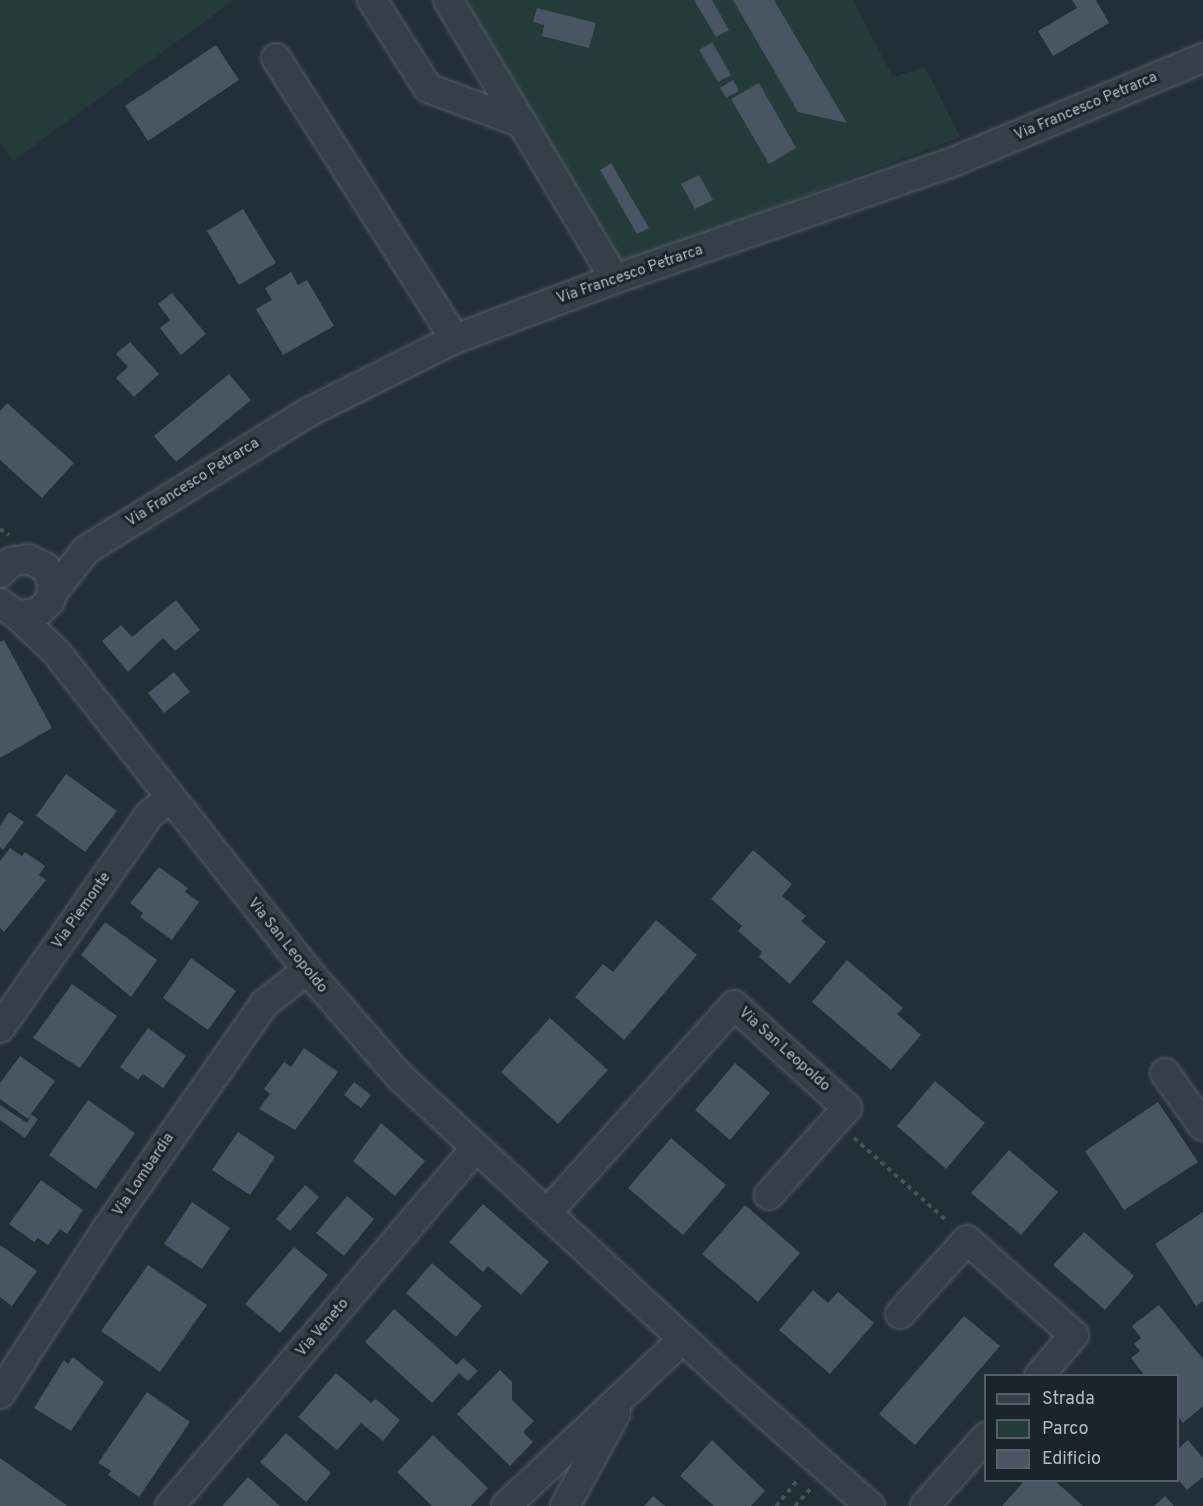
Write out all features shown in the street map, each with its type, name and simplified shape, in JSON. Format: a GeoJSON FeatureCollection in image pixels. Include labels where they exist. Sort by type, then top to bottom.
{"type":"FeatureCollection","features":[{"type":"Feature","properties":{"kind":"street"},"geometry":{"type":"LineString","coordinates":[[372,0],[428,88],[522,123]]}},
{"type":"Feature","properties":{"kind":"street"},"geometry":{"type":"LineString","coordinates":[[448,0],[615,279]]}},
{"type":"Feature","properties":{"kind":"street"},"geometry":{"type":"LineString","coordinates":[[276,58],[455,339]]}},
{"type":"Feature","properties":{"kind":"street","name":"Via Francesco Petrarca"},"geometry":{"type":"LineString","coordinates":[[51,596],[86,550],[309,412],[455,339],[615,279],[953,162],[1203,58]]}},
{"type":"Feature","properties":{"kind":"street","name":"Via Francesco Petrarca"},"geometry":{"type":"LineString","coordinates":[[12,560],[86,550]]}},
{"type":"Feature","properties":{"kind":"street"},"geometry":{"type":"LineString","coordinates":[[12,560],[45,567],[51,596],[56,652]]}},
{"type":"Feature","properties":{"kind":"street"},"geometry":{"type":"LineString","coordinates":[[7,611],[37,613],[51,596]]}},
{"type":"Feature","properties":{"kind":"street","name":"Via San Leopoldo"},"geometry":{"type":"LineString","coordinates":[[7,611],[56,652],[169,799],[361,1036],[475,1149],[682,1339],[870,1506]]}},
{"type":"Feature","properties":{"kind":"street","name":"Via Piemonte"},"geometry":{"type":"LineString","coordinates":[[0,1028],[150,814],[169,799]]}},
{"type":"Feature","properties":{"kind":"street","name":"Via Lombardia"},"geometry":{"type":"LineString","coordinates":[[0,1394],[106,1230],[250,1023],[264,1004],[307,970]]}},
{"type":"Feature","properties":{"kind":"street","name":"Via San Leopoldo"},"geometry":{"type":"LineString","coordinates":[[547,1213],[734,1005],[847,1108],[836,1121]]}},
{"type":"Feature","properties":{"kind":"street"},"geometry":{"type":"LineString","coordinates":[[1165,1073],[1203,1126]]}},
{"type":"Feature","properties":{"kind":"street"},"geometry":{"type":"LineString","coordinates":[[769,1195],[836,1121]]}},
{"type":"Feature","properties":{"kind":"street","name":"Via Veneto"},"geometry":{"type":"LineString","coordinates":[[170,1506],[475,1149]]}},
{"type":"Feature","properties":{"kind":"street"},"geometry":{"type":"LineString","coordinates":[[900,1314],[968,1240],[1074,1335],[1041,1374]]}},
{"type":"Feature","properties":{"kind":"street"},"geometry":{"type":"LineString","coordinates":[[506,1506],[682,1339]]}},
{"type":"Feature","properties":{"kind":"street"},"geometry":{"type":"LineString","coordinates":[[565,1506],[628,1390]]}},
{"type":"Feature","properties":{"kind":"street"},"geometry":{"type":"LineString","coordinates":[[925,1506],[984,1439]]}},
{"type":"Feature","properties":{"kind":"path"},"geometry":{"type":"LineString","coordinates":[[836,1121],[968,1240]]}},
{"type":"Feature","properties":{"kind":"path"},"geometry":{"type":"LineString","coordinates":[[776,1506],[816,1460]]}},
{"type":"Feature","properties":{"kind":"green space"},"geometry":{"type":"Polygon","coordinates":[[[0,0],[234,0],[13,161],[0,142],[0,0]]]}},
{"type":"Feature","properties":{"kind":"green space"},"geometry":{"type":"Polygon","coordinates":[[[466,0],[853,0],[893,77],[925,67],[960,137],[621,265],[466,0]]]}},
{"type":"Feature","properties":{"kind":"building"},"geometry":{"type":"Polygon","coordinates":[[[694,0],[712,0],[729,30],[716,37],[694,0]]]}},
{"type":"Feature","properties":{"kind":"building"},"geometry":{"type":"Polygon","coordinates":[[[733,0],[774,0],[847,123],[798,112],[733,0]]]}},
{"type":"Feature","properties":{"kind":"building"},"geometry":{"type":"Polygon","coordinates":[[[1072,0],[1096,0],[1109,23],[1053,56],[1038,31],[1077,8],[1072,0]]]}},
{"type":"Feature","properties":{"kind":"building"},"geometry":{"type":"Polygon","coordinates":[[[537,8],[596,23],[589,48],[542,36],[544,25],[533,22],[537,8]]]}},
{"type":"Feature","properties":{"kind":"building"},"geometry":{"type":"Polygon","coordinates":[[[712,42],[731,75],[718,82],[699,50],[712,42]]]}},
{"type":"Feature","properties":{"kind":"building"},"geometry":{"type":"Polygon","coordinates":[[[216,45],[239,80],[148,141],[125,106],[216,45]]]}},
{"type":"Feature","properties":{"kind":"building"},"geometry":{"type":"Polygon","coordinates":[[[733,80],[739,91],[726,98],[720,88],[733,80]]]}},
{"type":"Feature","properties":{"kind":"building"},"geometry":{"type":"Polygon","coordinates":[[[759,83],[796,148],[769,164],[731,99],[759,83]]]}},
{"type":"Feature","properties":{"kind":"building"},"geometry":{"type":"Polygon","coordinates":[[[611,163],[649,228],[637,234],[600,170],[611,163]]]}},
{"type":"Feature","properties":{"kind":"building"},"geometry":{"type":"Polygon","coordinates":[[[699,175],[713,200],[695,209],[681,184],[699,175]]]}},
{"type":"Feature","properties":{"kind":"building"},"geometry":{"type":"Polygon","coordinates":[[[243,209],[276,263],[239,285],[207,231],[243,209]]]}},
{"type":"Feature","properties":{"kind":"building"},"geometry":{"type":"Polygon","coordinates":[[[291,272],[298,285],[307,280],[334,326],[283,355],[256,309],[272,300],[265,288],[291,272]]]}},
{"type":"Feature","properties":{"kind":"building"},"geometry":{"type":"Polygon","coordinates":[[[172,293],[206,334],[181,355],[160,328],[170,320],[158,304],[172,293]]]}},
{"type":"Feature","properties":{"kind":"building"},"geometry":{"type":"Polygon","coordinates":[[[130,342],[159,374],[134,397],[116,378],[128,367],[116,354],[130,342]]]}},
{"type":"Feature","properties":{"kind":"building"},"geometry":{"type":"Polygon","coordinates":[[[229,374],[251,400],[176,462],[154,436],[229,374]]]}},
{"type":"Feature","properties":{"kind":"building"},"geometry":{"type":"Polygon","coordinates":[[[7,403],[74,463],[42,498],[0,460],[0,411],[7,403]]]}},
{"type":"Feature","properties":{"kind":"building"},"geometry":{"type":"Polygon","coordinates":[[[176,600],[200,630],[175,651],[163,638],[128,672],[102,641],[121,625],[132,637],[176,600]]]}},
{"type":"Feature","properties":{"kind":"building"},"geometry":{"type":"Polygon","coordinates":[[[4,640],[52,728],[0,758],[0,642],[4,640]]]}},
{"type":"Feature","properties":{"kind":"building"},"geometry":{"type":"Polygon","coordinates":[[[174,672],[190,692],[164,713],[148,693],[174,672]]]}},
{"type":"Feature","properties":{"kind":"building"},"geometry":{"type":"Polygon","coordinates":[[[66,774],[117,811],[85,852],[36,816],[66,774]]]}},
{"type":"Feature","properties":{"kind":"building"},"geometry":{"type":"Polygon","coordinates":[[[9,812],[24,822],[3,850],[0,847],[0,826],[9,812]]]}},
{"type":"Feature","properties":{"kind":"building"},"geometry":{"type":"Polygon","coordinates":[[[10,848],[22,856],[25,852],[45,866],[39,875],[46,880],[4,932],[0,928],[0,861],[10,848]]]}},
{"type":"Feature","properties":{"kind":"building"},"geometry":{"type":"Polygon","coordinates":[[[753,850],[792,884],[782,896],[806,916],[801,921],[826,942],[790,984],[759,957],[762,952],[738,931],[742,926],[711,899],[753,850]]]}},
{"type":"Feature","properties":{"kind":"building"},"geometry":{"type":"Polygon","coordinates":[[[159,867],[188,888],[185,892],[199,902],[172,940],[140,917],[143,913],[130,903],[159,867]]]}},
{"type":"Feature","properties":{"kind":"building"},"geometry":{"type":"Polygon","coordinates":[[[656,920],[697,955],[624,1040],[575,997],[603,964],[613,972],[656,920]]]}},
{"type":"Feature","properties":{"kind":"building"},"geometry":{"type":"Polygon","coordinates":[[[105,922],[157,960],[131,997],[81,955],[105,922]]]}},
{"type":"Feature","properties":{"kind":"building"},"geometry":{"type":"Polygon","coordinates":[[[191,958],[236,991],[208,1030],[163,998],[191,958]]]}},
{"type":"Feature","properties":{"kind":"building"},"geometry":{"type":"Polygon","coordinates":[[[847,960],[903,1008],[897,1014],[921,1035],[891,1070],[812,1002],[847,960]]]}},
{"type":"Feature","properties":{"kind":"building"},"geometry":{"type":"Polygon","coordinates":[[[72,984],[117,1016],[80,1068],[33,1038],[72,984]]]}},
{"type":"Feature","properties":{"kind":"building"},"geometry":{"type":"Polygon","coordinates":[[[550,1018],[608,1070],[558,1124],[501,1072],[550,1018]]]}},
{"type":"Feature","properties":{"kind":"building"},"geometry":{"type":"Polygon","coordinates":[[[148,1028],[186,1056],[163,1088],[143,1074],[138,1080],[120,1067],[148,1028]]]}},
{"type":"Feature","properties":{"kind":"building"},"geometry":{"type":"Polygon","coordinates":[[[304,1048],[338,1072],[295,1130],[259,1109],[270,1094],[264,1089],[284,1062],[291,1067],[304,1048]]]}},
{"type":"Feature","properties":{"kind":"building"},"geometry":{"type":"Polygon","coordinates":[[[20,1056],[55,1081],[28,1119],[0,1099],[0,1083],[20,1056]]]}},
{"type":"Feature","properties":{"kind":"building"},"geometry":{"type":"Polygon","coordinates":[[[735,1063],[770,1093],[730,1140],[695,1110],[735,1063]]]}},
{"type":"Feature","properties":{"kind":"building"},"geometry":{"type":"Polygon","coordinates":[[[935,1081],[985,1123],[946,1169],[897,1126],[935,1081]]]}},
{"type":"Feature","properties":{"kind":"building"},"geometry":{"type":"Polygon","coordinates":[[[354,1082],[371,1095],[361,1108],[344,1095],[354,1082]]]}},
{"type":"Feature","properties":{"kind":"building"},"geometry":{"type":"Polygon","coordinates":[[[88,1100],[135,1133],[96,1189],[49,1155],[88,1100]]]}},
{"type":"Feature","properties":{"kind":"building"},"geometry":{"type":"Polygon","coordinates":[[[1158,1102],[1198,1162],[1124,1210],[1085,1151],[1158,1102]]]}},
{"type":"Feature","properties":{"kind":"building"},"geometry":{"type":"Polygon","coordinates":[[[0,1105],[27,1123],[31,1114],[38,1119],[25,1138],[0,1120],[0,1105]]]}},
{"type":"Feature","properties":{"kind":"building"},"geometry":{"type":"Polygon","coordinates":[[[381,1123],[425,1161],[395,1196],[353,1161],[381,1123]]]}},
{"type":"Feature","properties":{"kind":"building"},"geometry":{"type":"Polygon","coordinates":[[[238,1132],[275,1157],[250,1195],[212,1170],[238,1132]]]}},
{"type":"Feature","properties":{"kind":"building"},"geometry":{"type":"Polygon","coordinates":[[[671,1138],[726,1185],[683,1235],[628,1188],[671,1138]]]}},
{"type":"Feature","properties":{"kind":"building"},"geometry":{"type":"Polygon","coordinates":[[[1009,1150],[1058,1192],[1021,1235],[971,1193],[1009,1150]]]}},
{"type":"Feature","properties":{"kind":"building"},"geometry":{"type":"Polygon","coordinates":[[[41,1180],[83,1210],[67,1234],[60,1229],[48,1245],[38,1238],[34,1242],[9,1224],[41,1180]]]}},
{"type":"Feature","properties":{"kind":"building"},"geometry":{"type":"Polygon","coordinates":[[[305,1185],[319,1197],[290,1231],[276,1219],[305,1185]]]}},
{"type":"Feature","properties":{"kind":"building"},"geometry":{"type":"Polygon","coordinates":[[[347,1196],[374,1219],[344,1256],[316,1233],[347,1196]]]}},
{"type":"Feature","properties":{"kind":"building"},"geometry":{"type":"Polygon","coordinates":[[[192,1202],[230,1228],[202,1269],[164,1244],[192,1202]]]}},
{"type":"Feature","properties":{"kind":"building"},"geometry":{"type":"Polygon","coordinates":[[[483,1204],[549,1262],[521,1295],[488,1266],[483,1272],[449,1242],[483,1204]]]}},
{"type":"Feature","properties":{"kind":"building"},"geometry":{"type":"Polygon","coordinates":[[[745,1205],[800,1253],[758,1302],[702,1254],[745,1205]]]}},
{"type":"Feature","properties":{"kind":"building"},"geometry":{"type":"Polygon","coordinates":[[[1203,1212],[1203,1301],[1196,1306],[1155,1244],[1203,1212]]]}},
{"type":"Feature","properties":{"kind":"building"},"geometry":{"type":"Polygon","coordinates":[[[1084,1232],[1134,1276],[1105,1310],[1053,1265],[1084,1232]]]}},
{"type":"Feature","properties":{"kind":"building"},"geometry":{"type":"Polygon","coordinates":[[[0,1245],[37,1271],[12,1306],[0,1297],[0,1245]]]}},
{"type":"Feature","properties":{"kind":"building"},"geometry":{"type":"Polygon","coordinates":[[[294,1247],[328,1275],[280,1333],[245,1304],[294,1247]]]}},
{"type":"Feature","properties":{"kind":"building"},"geometry":{"type":"Polygon","coordinates":[[[432,1263],[482,1306],[456,1337],[406,1293],[432,1263]]]}},
{"type":"Feature","properties":{"kind":"building"},"geometry":{"type":"Polygon","coordinates":[[[148,1265],[207,1305],[160,1372],[101,1331],[148,1265]]]}},
{"type":"Feature","properties":{"kind":"building"},"geometry":{"type":"Polygon","coordinates":[[[813,1290],[828,1303],[838,1292],[874,1323],[830,1374],[779,1330],[813,1290]]]}},
{"type":"Feature","properties":{"kind":"building"},"geometry":{"type":"Polygon","coordinates":[[[1159,1305],[1203,1359],[1203,1406],[1183,1423],[1179,1417],[1179,1374],[1143,1374],[1131,1358],[1140,1351],[1134,1344],[1141,1338],[1132,1326],[1159,1305]]]}},
{"type":"Feature","properties":{"kind":"building"},"geometry":{"type":"Polygon","coordinates":[[[394,1309],[457,1365],[463,1358],[478,1371],[468,1381],[459,1373],[432,1403],[365,1342],[394,1309]]]}},
{"type":"Feature","properties":{"kind":"building"},"geometry":{"type":"Polygon","coordinates":[[[964,1316],[1000,1346],[915,1445],[879,1414],[964,1316]]]}},
{"type":"Feature","properties":{"kind":"building"},"geometry":{"type":"Polygon","coordinates":[[[73,1357],[104,1382],[71,1431],[34,1408],[64,1360],[68,1364],[73,1357]]]}},
{"type":"Feature","properties":{"kind":"building"},"geometry":{"type":"Polygon","coordinates":[[[500,1370],[512,1382],[512,1400],[534,1421],[523,1432],[533,1442],[510,1466],[457,1414],[500,1370]]]}},
{"type":"Feature","properties":{"kind":"building"},"geometry":{"type":"Polygon","coordinates":[[[336,1373],[371,1403],[376,1399],[400,1420],[383,1441],[361,1423],[337,1450],[298,1417],[336,1373]]]}},
{"type":"Feature","properties":{"kind":"building"},"geometry":{"type":"Polygon","coordinates":[[[147,1392],[190,1422],[139,1497],[108,1475],[111,1471],[98,1463],[147,1392]]]}},
{"type":"Feature","properties":{"kind":"building"},"geometry":{"type":"Polygon","coordinates":[[[286,1433],[331,1473],[306,1502],[260,1462],[286,1433]]]}},
{"type":"Feature","properties":{"kind":"building"},"geometry":{"type":"Polygon","coordinates":[[[433,1435],[488,1488],[471,1506],[432,1506],[397,1472],[433,1435]]]}},
{"type":"Feature","properties":{"kind":"building"},"geometry":{"type":"Polygon","coordinates":[[[712,1440],[765,1491],[751,1506],[714,1506],[680,1476],[712,1440]]]}},
{"type":"Feature","properties":{"kind":"building"},"geometry":{"type":"Polygon","coordinates":[[[1188,1440],[1203,1458],[1203,1477],[1187,1490],[1179,1480],[1179,1448],[1188,1440]]]}},
{"type":"Feature","properties":{"kind":"building"},"geometry":{"type":"Polygon","coordinates":[[[0,1458],[68,1506],[0,1506],[0,1458]]]}},
{"type":"Feature","properties":{"kind":"building"},"geometry":{"type":"Polygon","coordinates":[[[248,1477],[280,1506],[222,1506],[248,1477]]]}},
{"type":"Feature","properties":{"kind":"building"},"geometry":{"type":"Polygon","coordinates":[[[1023,1482],[1056,1482],[1083,1506],[1002,1506],[1023,1482]]]}},
{"type":"Feature","properties":{"kind":"building"},"geometry":{"type":"Polygon","coordinates":[[[653,1496],[665,1506],[644,1506],[653,1496]]]}},
{"type":"Feature","properties":{"kind":"building"},"geometry":{"type":"Polygon","coordinates":[[[1165,1496],[1174,1506],[1154,1506],[1165,1496]]]}}]}
